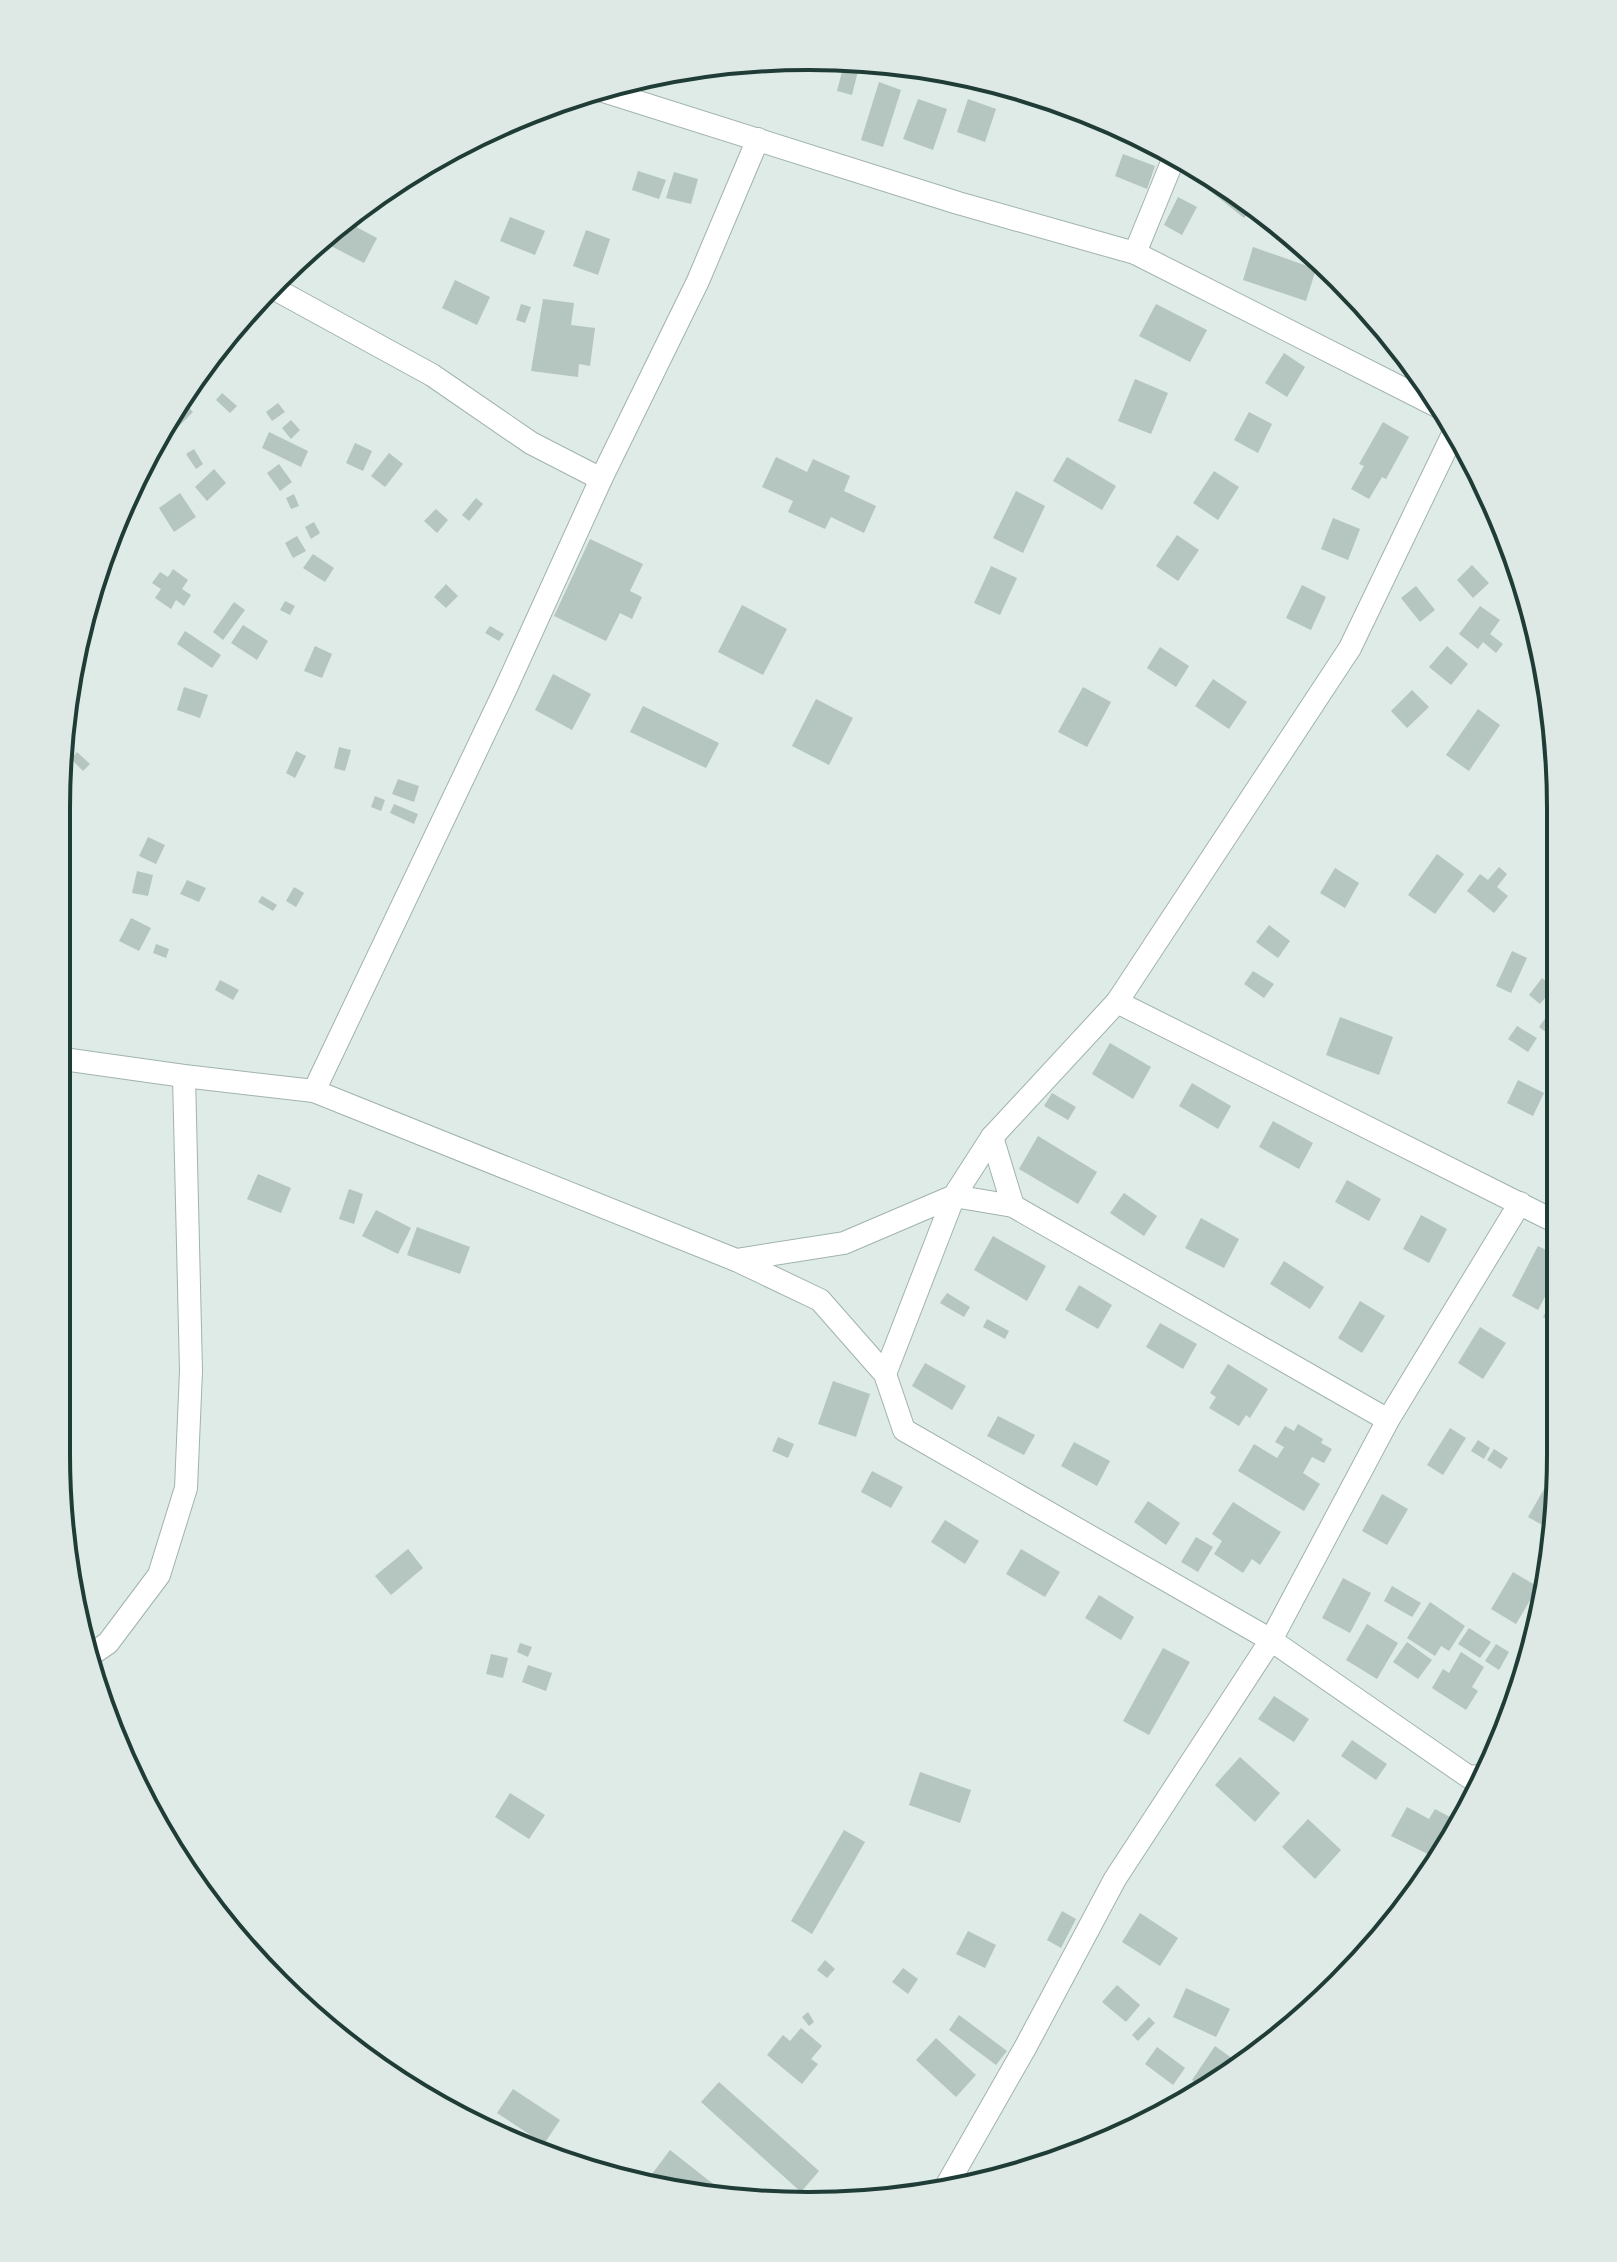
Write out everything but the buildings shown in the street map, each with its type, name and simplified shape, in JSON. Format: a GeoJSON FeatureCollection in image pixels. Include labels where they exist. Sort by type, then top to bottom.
{"type":"FeatureCollection","features":[{"type":"Feature","properties":{"kind":"street"},"geometry":{"type":"LineString","coordinates":[[617,95],[958,203],[1135,253],[1424,399]]}},
{"type":"Feature","properties":{"kind":"street"},"geometry":{"type":"LineString","coordinates":[[314,1091],[506,688],[601,479],[698,281],[758,139]]}},
{"type":"Feature","properties":{"kind":"street"},"geometry":{"type":"LineString","coordinates":[[1135,253],[1171,165]]}},
{"type":"Feature","properties":{"kind":"street"},"geometry":{"type":"LineString","coordinates":[[280,292],[432,375],[531,443],[601,479]]}},
{"type":"Feature","properties":{"kind":"street"},"geometry":{"type":"LineString","coordinates":[[885,1374],[954,1196],[992,1137],[1117,1002],[1350,648],[1449,442]]}},
{"type":"Feature","properties":{"kind":"street"},"geometry":{"type":"LineString","coordinates":[[1117,1002],[1547,1217]]}},
{"type":"Feature","properties":{"kind":"street"},"geometry":{"type":"LineString","coordinates":[[70,1060],[314,1091],[736,1260],[820,1300],[885,1374],[904,1430],[1271,1640],[1473,1777]]}},
{"type":"Feature","properties":{"kind":"street"},"geometry":{"type":"LineString","coordinates":[[97,1651],[108,1643],[159,1575],[186,1488],[191,1371],[184,1076]]}},
{"type":"Feature","properties":{"kind":"street"},"geometry":{"type":"LineString","coordinates":[[992,1137],[1013,1206]]}},
{"type":"Feature","properties":{"kind":"street"},"geometry":{"type":"LineString","coordinates":[[736,1260],[844,1243],[954,1196],[1013,1206],[1388,1420]]}},
{"type":"Feature","properties":{"kind":"street"},"geometry":{"type":"LineString","coordinates":[[951,2178],[1025,2048],[1115,1879],[1271,1640],[1388,1420],[1520,1203]]}}]}
